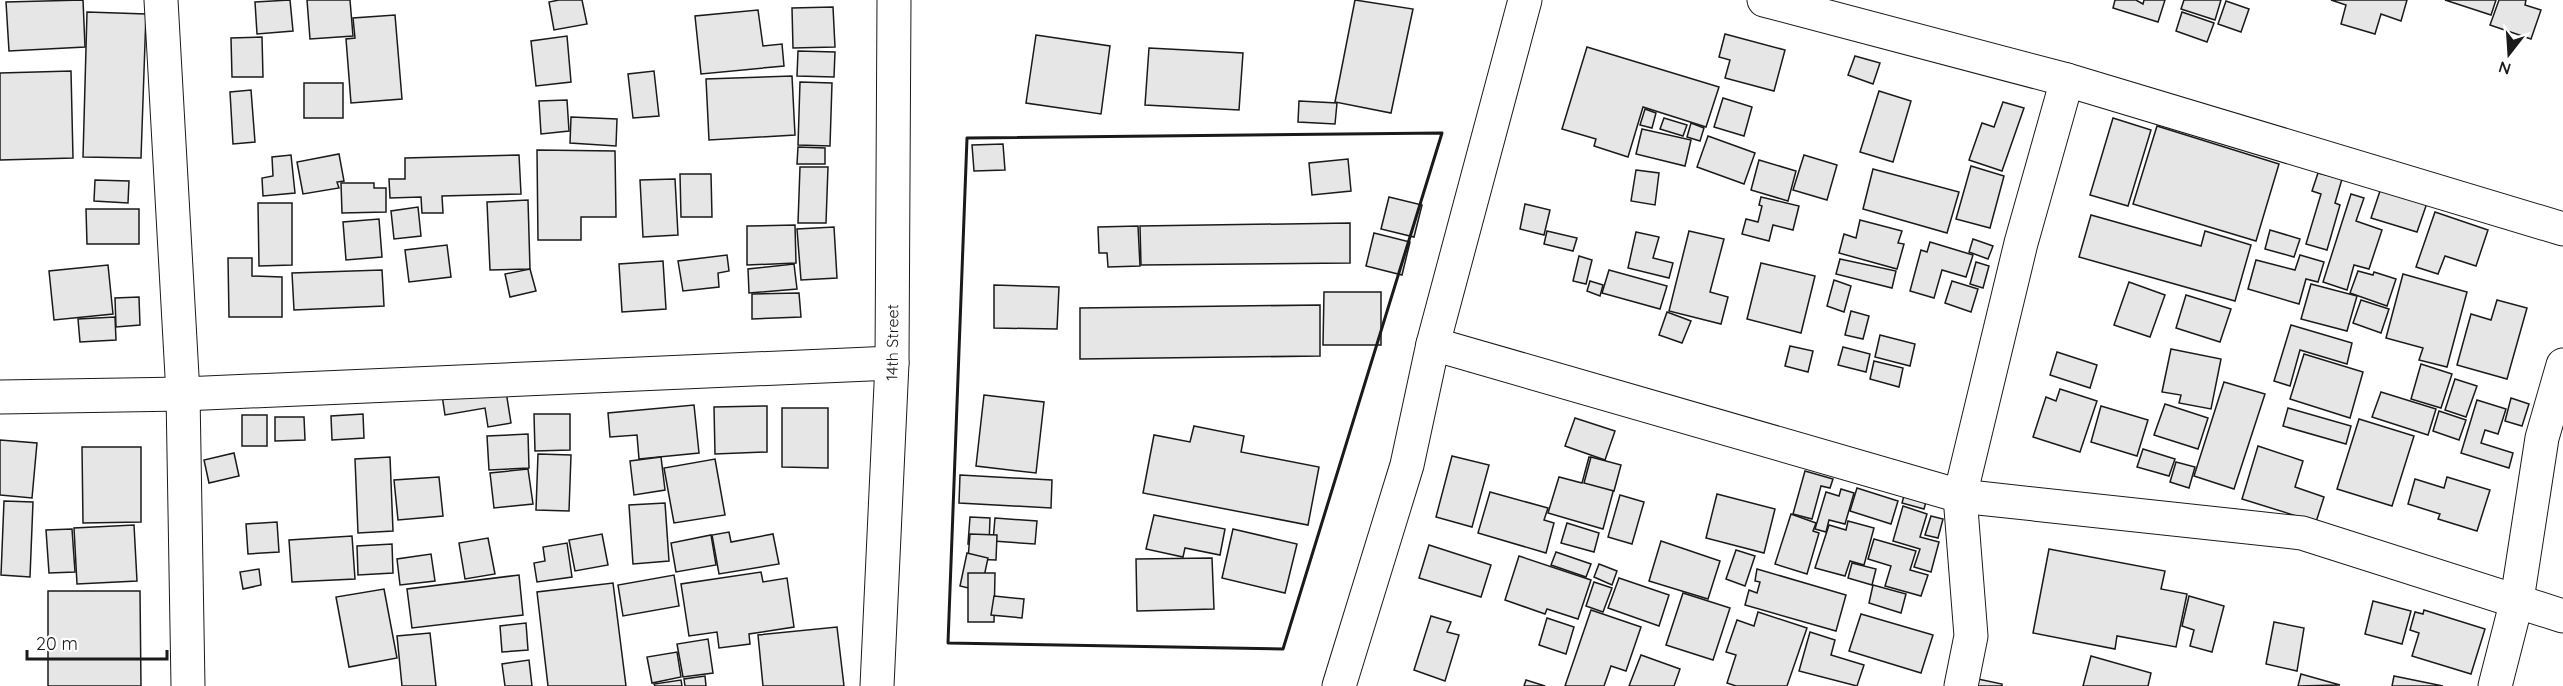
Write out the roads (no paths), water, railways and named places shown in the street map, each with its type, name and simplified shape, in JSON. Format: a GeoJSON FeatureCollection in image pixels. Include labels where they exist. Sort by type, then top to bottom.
{"type":"FeatureCollection","features":[{"type":"Feature","properties":{"kind":"street"},"geometry":{"type":"LineString","coordinates":[[161,0],[183,394],[188,686]]}},
{"type":"Feature","properties":{"kind":"street","name":"14th Street"},"geometry":{"type":"LineString","coordinates":[[877,686],[892,363],[894,0]]}},
{"type":"Feature","properties":{"kind":"street"},"geometry":{"type":"LineString","coordinates":[[1340,686],[1407,465],[1432,344],[1525,0]]}},
{"type":"Feature","properties":{"kind":"street"},"geometry":{"type":"LineString","coordinates":[[1764,0],[2067,80],[2563,230]]}},
{"type":"Feature","properties":{"kind":"street"},"geometry":{"type":"LineString","coordinates":[[1961,686],[1971,636],[1960,496],[2021,243],[2067,80]]}},
{"type":"Feature","properties":{"kind":"street"},"geometry":{"type":"LineString","coordinates":[[1432,344],[1960,496],[2302,533],[2563,616]]}},
{"type":"Feature","properties":{"kind":"street"},"geometry":{"type":"LineString","coordinates":[[0,397],[183,394],[892,363]]}},
{"type":"Feature","properties":{"kind":"street"},"geometry":{"type":"LineString","coordinates":[[2495,686],[2517,600],[2542,438],[2563,365]]}}]}
